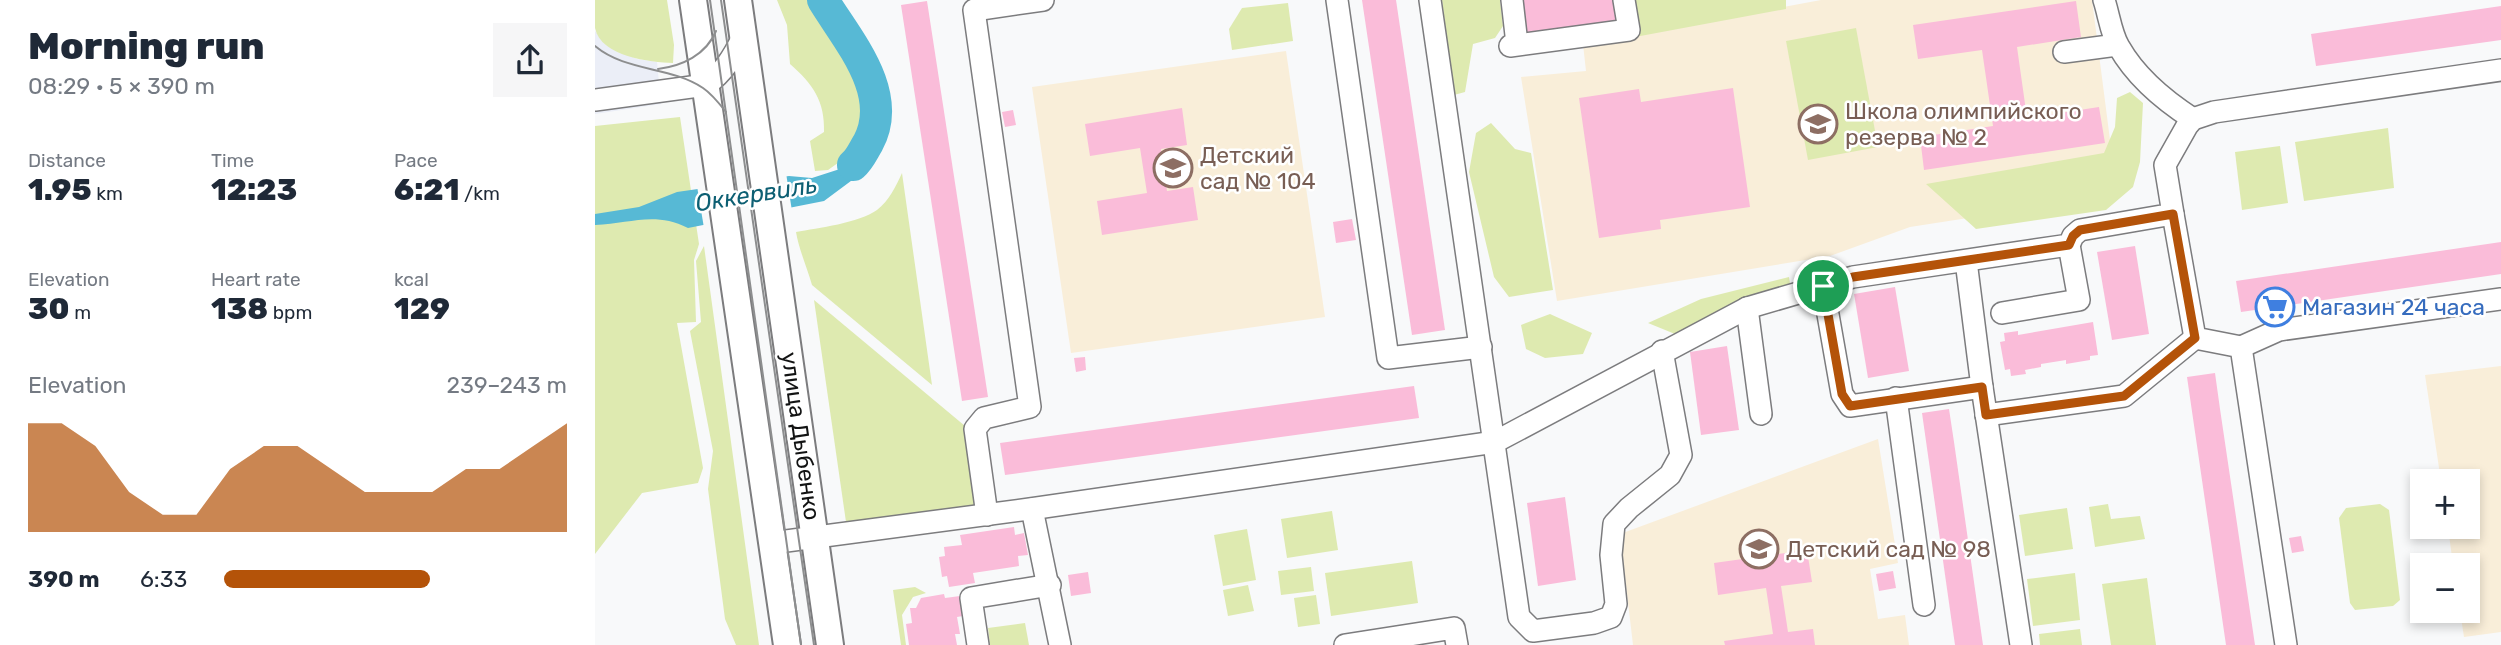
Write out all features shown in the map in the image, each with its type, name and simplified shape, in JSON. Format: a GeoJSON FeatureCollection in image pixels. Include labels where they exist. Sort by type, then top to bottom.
{"type":"FeatureCollection","features":[{"type":"Feature","properties":{"kind":"main road"},"geometry":{"type":"LineString","coordinates":[[693,0],[706,85]]}},
{"type":"Feature","properties":{"kind":"main road"},"geometry":{"type":"LineString","coordinates":[[739,0],[743,37]]}},
{"type":"Feature","properties":{"kind":"main road","name":"улица Дыбенко"},"geometry":{"type":"LineString","coordinates":[[743,37],[830,645]]}},
{"type":"Feature","properties":{"kind":"main road","name":"улица Дыбенко"},"geometry":{"type":"LineString","coordinates":[[706,85],[787,645]]}},
{"type":"Feature","properties":{"kind":"lane"},"geometry":{"type":"LineString","coordinates":[[987,515],[975,429],[983,418],[1030,407],[969,5],[1043,0]]}},
{"type":"Feature","properties":{"kind":"lane"},"geometry":{"type":"LineString","coordinates":[[1337,0],[1388,358],[1482,347]]}},
{"type":"Feature","properties":{"kind":"lane"},"geometry":{"type":"LineString","coordinates":[[1430,0],[1519,617],[1533,631],[1594,623],[1611,617],[1616,604],[1611,555],[1613,524],[1670,475],[1681,455],[1663,351]]}},
{"type":"Feature","properties":{"kind":"lane"},"geometry":{"type":"LineString","coordinates":[[1512,0],[1513,45],[1629,30],[1624,0]]}},
{"type":"Feature","properties":{"kind":"lane"},"geometry":{"type":"LineString","coordinates":[[2104,0],[2117,45],[2129,62],[2168,103],[2193,119]]}},
{"type":"Feature","properties":{"kind":"lane"},"geometry":{"type":"LineString","coordinates":[[595,100],[706,85],[731,61],[743,37]]}},
{"type":"Feature","properties":{"kind":"lane"},"geometry":{"type":"LineString","coordinates":[[2064,52],[2117,45]]}},
{"type":"Feature","properties":{"kind":"lane"},"geometry":{"type":"LineString","coordinates":[[2195,338],[2165,165],[2193,119],[2214,112],[2501,69]]}},
{"type":"Feature","properties":{"kind":"lane"},"geometry":{"type":"LineString","coordinates":[[2002,313],[2078,300],[2069,245],[2080,230],[2173,214]]}},
{"type":"Feature","properties":{"kind":"lane"},"geometry":{"type":"LineString","coordinates":[[771,543],[1032,509],[1495,442],[1747,308],[1853,277],[2069,245]]}},
{"type":"Feature","properties":{"kind":"lane"},"geometry":{"type":"LineString","coordinates":[[1966,261],[2021,645]]}},
{"type":"Feature","properties":{"kind":"lane"},"geometry":{"type":"LineString","coordinates":[[1823,286],[1842,394],[1850,406],[1982,387]]}},
{"type":"Feature","properties":{"kind":"lane"},"geometry":{"type":"LineString","coordinates":[[2195,338],[2241,347],[2279,330],[2501,299]]}},
{"type":"Feature","properties":{"kind":"lane"},"geometry":{"type":"LineString","coordinates":[[1747,308],[1762,414]]}},
{"type":"Feature","properties":{"kind":"lane"},"geometry":{"type":"LineString","coordinates":[[1986,415],[2124,396],[2195,338]]}},
{"type":"Feature","properties":{"kind":"lane"},"geometry":{"type":"LineString","coordinates":[[2241,347],[2286,645]]}},
{"type":"Feature","properties":{"kind":"lane"},"geometry":{"type":"LineString","coordinates":[[1896,398],[1923,605]]}},
{"type":"Feature","properties":{"kind":"lane"},"geometry":{"type":"LineString","coordinates":[[1032,509],[1061,645]]}},
{"type":"Feature","properties":{"kind":"lane"},"geometry":{"type":"LineString","coordinates":[[978,645],[971,598],[1050,585]]}},
{"type":"Feature","properties":{"kind":"lane"},"geometry":{"type":"LineString","coordinates":[[1348,645],[1454,628],[1457,645]]}},
{"type":"Feature","properties":{"kind":"shaded area","name":"Школа олимпийского резерва № 2"},"geometry":{"type":"Polygon","coordinates":[[[1821,0],[2092,0],[2114,171],[2091,199],[1910,227],[1830,256],[1557,301],[1521,77],[1586,71],[1583,44],[1821,0]]]}},
{"type":"Feature","properties":{"kind":"shaded area"},"geometry":{"type":"Polygon","coordinates":[[[595,31],[606,45],[637,59],[657,62],[661,104],[595,114],[595,31]]]}},
{"type":"Feature","properties":{"kind":"shaded area","name":"Детский сад № 104"},"geometry":{"type":"Polygon","coordinates":[[[1286,51],[1325,317],[1071,353],[1032,87],[1286,51]]]}},
{"type":"Feature","properties":{"kind":"shaded area"},"geometry":{"type":"Polygon","coordinates":[[[2501,366],[2501,632],[2464,637],[2462,623],[2480,623],[2480,553],[2451,553],[2450,539],[2480,539],[2480,469],[2439,469],[2425,375],[2501,366]]]}},
{"type":"Feature","properties":{"kind":"shaded area","name":"Детский сад № 98"},"geometry":{"type":"Polygon","coordinates":[[[1878,439],[1898,563],[1870,569],[1878,619],[1905,615],[1909,645],[1633,645],[1620,534],[1878,439]]]}},
{"type":"Feature","properties":{"kind":"green space"},"geometry":{"type":"Polygon","coordinates":[[[595,0],[667,0],[674,45],[673,63],[628,56],[606,46],[595,28],[595,0]]]}},
{"type":"Feature","properties":{"kind":"green space"},"geometry":{"type":"Polygon","coordinates":[[[777,0],[820,0],[866,89],[868,119],[852,153],[828,170],[815,171],[810,141],[824,132],[820,102],[811,86],[790,64],[787,25],[777,0]]]}},
{"type":"Feature","properties":{"kind":"green space"},"geometry":{"type":"Polygon","coordinates":[[[1442,0],[1500,0],[1503,26],[1495,38],[1473,44],[1465,92],[1454,95],[1442,0]]]}},
{"type":"Feature","properties":{"kind":"green space"},"geometry":{"type":"Polygon","coordinates":[[[1633,0],[1786,0],[1786,9],[1635,37],[1633,0]]]}},
{"type":"Feature","properties":{"kind":"green space"},"geometry":{"type":"Polygon","coordinates":[[[1288,3],[1293,41],[1232,50],[1229,29],[1242,8],[1288,3]]]}},
{"type":"Feature","properties":{"kind":"green space"},"geometry":{"type":"Polygon","coordinates":[[[1856,28],[1878,147],[1808,160],[1786,41],[1856,28]]]}},
{"type":"Feature","properties":{"kind":"green space"},"geometry":{"type":"Polygon","coordinates":[[[2130,92],[2143,103],[2140,162],[2133,187],[2106,210],[1976,229],[1926,184],[2104,153],[2115,127],[2117,98],[2130,92]]]}},
{"type":"Feature","properties":{"kind":"green space"},"geometry":{"type":"Polygon","coordinates":[[[680,117],[699,244],[694,260],[696,322],[677,323],[703,468],[698,483],[642,493],[595,554],[595,126],[680,117]]]}},
{"type":"Feature","properties":{"kind":"green space"},"geometry":{"type":"Polygon","coordinates":[[[1491,123],[1515,149],[1531,153],[1553,290],[1509,297],[1494,277],[1469,172],[1476,133],[1491,123]]]}},
{"type":"Feature","properties":{"kind":"green space"},"geometry":{"type":"Polygon","coordinates":[[[2388,128],[2394,188],[2304,201],[2295,142],[2388,128]]]}},
{"type":"Feature","properties":{"kind":"green space"},"geometry":{"type":"Polygon","coordinates":[[[2280,146],[2288,203],[2242,210],[2235,152],[2280,146]]]}},
{"type":"Feature","properties":{"kind":"green space"},"geometry":{"type":"Polygon","coordinates":[[[902,173],[932,385],[812,285],[796,232],[869,215],[885,202],[902,173]]]}},
{"type":"Feature","properties":{"kind":"green space"},"geometry":{"type":"Polygon","coordinates":[[[704,246],[759,645],[736,645],[725,619],[708,489],[713,451],[690,331],[701,322],[696,261],[704,246]]]}},
{"type":"Feature","properties":{"kind":"green space"},"geometry":{"type":"Polygon","coordinates":[[[1789,277],[1791,290],[1745,302],[1675,334],[1648,323],[1701,299],[1789,277]]]}},
{"type":"Feature","properties":{"kind":"green space"},"geometry":{"type":"Polygon","coordinates":[[[814,300],[965,426],[974,505],[846,522],[814,300]]]}},
{"type":"Feature","properties":{"kind":"green space"},"geometry":{"type":"Polygon","coordinates":[[[1550,314],[1592,333],[1583,354],[1545,358],[1526,349],[1521,325],[1550,314]]]}},
{"type":"Feature","properties":{"kind":"green space"},"geometry":{"type":"Polygon","coordinates":[[[2108,504],[2111,519],[2140,516],[2145,539],[2095,547],[2089,507],[2108,504]]]}},
{"type":"Feature","properties":{"kind":"green space"},"geometry":{"type":"Polygon","coordinates":[[[2380,504],[2389,510],[2400,600],[2393,606],[2355,610],[2350,603],[2339,518],[2346,508],[2380,504]]]}},
{"type":"Feature","properties":{"kind":"green space"},"geometry":{"type":"Polygon","coordinates":[[[2067,508],[2073,549],[2025,556],[2019,515],[2067,508]]]}},
{"type":"Feature","properties":{"kind":"green space"},"geometry":{"type":"Polygon","coordinates":[[[1332,511],[1338,550],[1287,558],[1281,519],[1332,511]]]}},
{"type":"Feature","properties":{"kind":"green space"},"geometry":{"type":"Polygon","coordinates":[[[1247,529],[1256,580],[1223,586],[1214,535],[1247,529]]]}},
{"type":"Feature","properties":{"kind":"green space"},"geometry":{"type":"Polygon","coordinates":[[[1412,561],[1418,603],[1331,616],[1325,573],[1412,561]]]}},
{"type":"Feature","properties":{"kind":"green space"},"geometry":{"type":"Polygon","coordinates":[[[1311,567],[1314,591],[1281,595],[1278,571],[1311,567]]]}},
{"type":"Feature","properties":{"kind":"green space"},"geometry":{"type":"Polygon","coordinates":[[[2075,573],[2080,620],[2033,626],[2027,579],[2075,573]]]}},
{"type":"Feature","properties":{"kind":"green space"},"geometry":{"type":"Polygon","coordinates":[[[2147,578],[2156,645],[2111,645],[2102,584],[2147,578]]]}},
{"type":"Feature","properties":{"kind":"green space"},"geometry":{"type":"Polygon","coordinates":[[[1248,585],[1254,611],[1228,616],[1223,590],[1248,585]]]}},
{"type":"Feature","properties":{"kind":"green space"},"geometry":{"type":"Polygon","coordinates":[[[915,587],[926,593],[913,597],[902,615],[906,645],[901,645],[893,590],[915,587]]]}},
{"type":"Feature","properties":{"kind":"green space"},"geometry":{"type":"Polygon","coordinates":[[[1316,595],[1320,624],[1298,627],[1294,598],[1316,595]]]}},
{"type":"Feature","properties":{"kind":"green space"},"geometry":{"type":"Polygon","coordinates":[[[1025,623],[1029,645],[990,645],[988,628],[1025,623]]]}},
{"type":"Feature","properties":{"kind":"green space"},"geometry":{"type":"Polygon","coordinates":[[[2080,629],[2082,645],[2040,645],[2039,634],[2080,629]]]}},
{"type":"Feature","properties":{"kind":"water"},"geometry":{"type":"Polygon","coordinates":[[[868,126],[878,129],[859,175],[824,201],[688,228],[653,219],[595,225],[595,214],[639,207],[677,192],[789,176],[812,178],[843,168],[856,152],[868,126]]]}},
{"type":"Feature","properties":{"kind":"pier"},"geometry":{"type":"Polygon","coordinates":[[[786,173],[792,211],[704,228],[697,186],[786,173]]]}},
{"type":"Feature","properties":{"kind":"building"},"geometry":{"type":"Polygon","coordinates":[[[1362,0],[1396,0],[1445,330],[1412,335],[1362,0]]]}},
{"type":"Feature","properties":{"kind":"building"},"geometry":{"type":"Polygon","coordinates":[[[1519,0],[1613,0],[1616,25],[1524,37],[1519,0]]]}},
{"type":"Feature","properties":{"kind":"building"},"geometry":{"type":"Polygon","coordinates":[[[927,1],[988,397],[962,401],[901,5],[927,1]]]}},
{"type":"Feature","properties":{"kind":"building"},"geometry":{"type":"Polygon","coordinates":[[[2076,1],[2081,37],[2017,47],[2027,118],[2099,107],[2105,143],[1924,170],[1920,137],[1993,126],[1982,50],[1918,59],[1913,25],[2076,1]]]}},
{"type":"Feature","properties":{"kind":"building"},"geometry":{"type":"Polygon","coordinates":[[[2501,6],[2501,40],[2316,66],[2311,34],[2501,6]]]}},
{"type":"Feature","properties":{"kind":"building"},"geometry":{"type":"Polygon","coordinates":[[[1733,88],[1750,207],[1660,220],[1661,229],[1599,238],[1579,98],[1639,89],[1641,102],[1733,88]]]}},
{"type":"Feature","properties":{"kind":"building"},"geometry":{"type":"Polygon","coordinates":[[[1182,108],[1187,145],[1161,149],[1167,191],[1193,187],[1198,220],[1102,235],[1097,201],[1147,193],[1140,148],[1090,156],[1085,124],[1182,108]]]}},
{"type":"Feature","properties":{"kind":"building"},"geometry":{"type":"Polygon","coordinates":[[[1013,110],[1016,125],[1005,127],[1002,112],[1013,110]]]}},
{"type":"Feature","properties":{"kind":"building"},"geometry":{"type":"Polygon","coordinates":[[[1352,219],[1356,240],[1336,243],[1333,222],[1352,219]]]}},
{"type":"Feature","properties":{"kind":"building"},"geometry":{"type":"Polygon","coordinates":[[[2501,242],[2501,274],[2241,312],[2236,281],[2501,242]]]}},
{"type":"Feature","properties":{"kind":"building"},"geometry":{"type":"Polygon","coordinates":[[[2135,246],[2149,334],[2112,340],[2097,252],[2135,246]]]}},
{"type":"Feature","properties":{"kind":"building"},"geometry":{"type":"Polygon","coordinates":[[[1895,287],[1909,371],[1868,378],[1854,294],[1895,287]]]}},
{"type":"Feature","properties":{"kind":"building"},"geometry":{"type":"Polygon","coordinates":[[[2093,322],[2098,355],[2090,356],[2090,360],[2041,364],[2041,367],[2025,370],[2026,374],[2011,376],[2010,369],[2005,370],[2000,342],[2005,341],[2004,333],[2018,331],[2018,335],[2093,322]]]}},
{"type":"Feature","properties":{"kind":"building"},"geometry":{"type":"Polygon","coordinates":[[[1727,346],[1739,430],[1701,435],[1690,352],[1727,346]]]}},
{"type":"Feature","properties":{"kind":"building"},"geometry":{"type":"Polygon","coordinates":[[[1085,357],[1086,370],[1076,372],[1074,358],[1085,357]]]}},
{"type":"Feature","properties":{"kind":"building"},"geometry":{"type":"Polygon","coordinates":[[[2215,373],[2255,645],[2226,645],[2187,377],[2215,373]]]}},
{"type":"Feature","properties":{"kind":"building"},"geometry":{"type":"Polygon","coordinates":[[[1414,386],[1419,418],[1005,475],[1000,443],[1414,386]]]}},
{"type":"Feature","properties":{"kind":"building"},"geometry":{"type":"Polygon","coordinates":[[[1949,409],[1983,645],[1955,645],[1922,413],[1949,409]]]}},
{"type":"Feature","properties":{"kind":"building"},"geometry":{"type":"Polygon","coordinates":[[[1565,497],[1576,580],[1538,586],[1527,503],[1565,497]]]}},
{"type":"Feature","properties":{"kind":"building"},"geometry":{"type":"Polygon","coordinates":[[[1014,527],[1015,535],[1024,533],[1028,555],[1018,556],[1019,566],[973,573],[975,583],[949,587],[947,576],[942,577],[939,557],[945,556],[944,547],[962,545],[960,535],[1014,527]]]}},
{"type":"Feature","properties":{"kind":"building"},"geometry":{"type":"Polygon","coordinates":[[[2301,536],[2304,551],[2292,553],[2289,538],[2301,536]]]}},
{"type":"Feature","properties":{"kind":"building"},"geometry":{"type":"Polygon","coordinates":[[[1807,550],[1812,582],[1781,586],[1788,632],[1813,629],[1815,645],[1725,645],[1724,641],[1773,634],[1766,588],[1718,595],[1714,563],[1807,550]]]}},
{"type":"Feature","properties":{"kind":"building"},"geometry":{"type":"Polygon","coordinates":[[[1893,571],[1896,588],[1879,591],[1876,574],[1893,571]]]}},
{"type":"Feature","properties":{"kind":"building"},"geometry":{"type":"Polygon","coordinates":[[[1088,572],[1091,593],[1071,596],[1068,575],[1088,572]]]}},
{"type":"Feature","properties":{"kind":"building"},"geometry":{"type":"Polygon","coordinates":[[[944,594],[945,598],[960,596],[963,616],[957,617],[960,634],[955,634],[957,645],[909,645],[906,624],[912,623],[910,608],[916,608],[921,598],[944,594]]]}},
{"type":"Feature","properties":{"kind":"waterway","name":"Оккервиль"},"geometry":{"type":"LineString","coordinates":[[823,0],[865,68],[876,105],[875,124],[868,143],[853,165]]}},
{"type":"Feature","properties":{"kind":"tram line"},"geometry":{"type":"LineString","coordinates":[[710,0],[801,645]]}},
{"type":"Feature","properties":{"kind":"tram line"},"geometry":{"type":"LineString","coordinates":[[721,0],[814,645]]}},
{"type":"Feature","properties":{"kind":"tram line"},"geometry":{"type":"LineString","coordinates":[[658,69],[676,65],[700,53],[716,31]]}},
{"type":"Feature","properties":{"kind":"tram line"},"geometry":{"type":"LineString","coordinates":[[595,46],[620,60],[690,81],[709,93],[726,112]]}},
{"type":"Feature","properties":{"kind":"place","name":"Школа олимпийского резерва № 2"},"geometry":{"type":"Point","coordinates":[1818,124]}},
{"type":"Feature","properties":{"kind":"place","name":"Детский сад № 104"},"geometry":{"type":"Point","coordinates":[1173,168]}},
{"type":"Feature","properties":{"kind":"place","name":"Магазин 24 часа"},"geometry":{"type":"Point","coordinates":[2275,307]}},
{"type":"Feature","properties":{"kind":"place","name":"Детский сад № 98"},"geometry":{"type":"Point","coordinates":[1759,549]}},
{"type":"Feature","properties":{"kind":"route"},"geometry":{"type":"LineString","coordinates":[[2173,214],[2195,338],[2124,396],[1986,415],[1982,387],[1850,406],[1842,394],[1823,286],[1853,277],[2069,245],[2080,230],[2173,214]]}}]}
